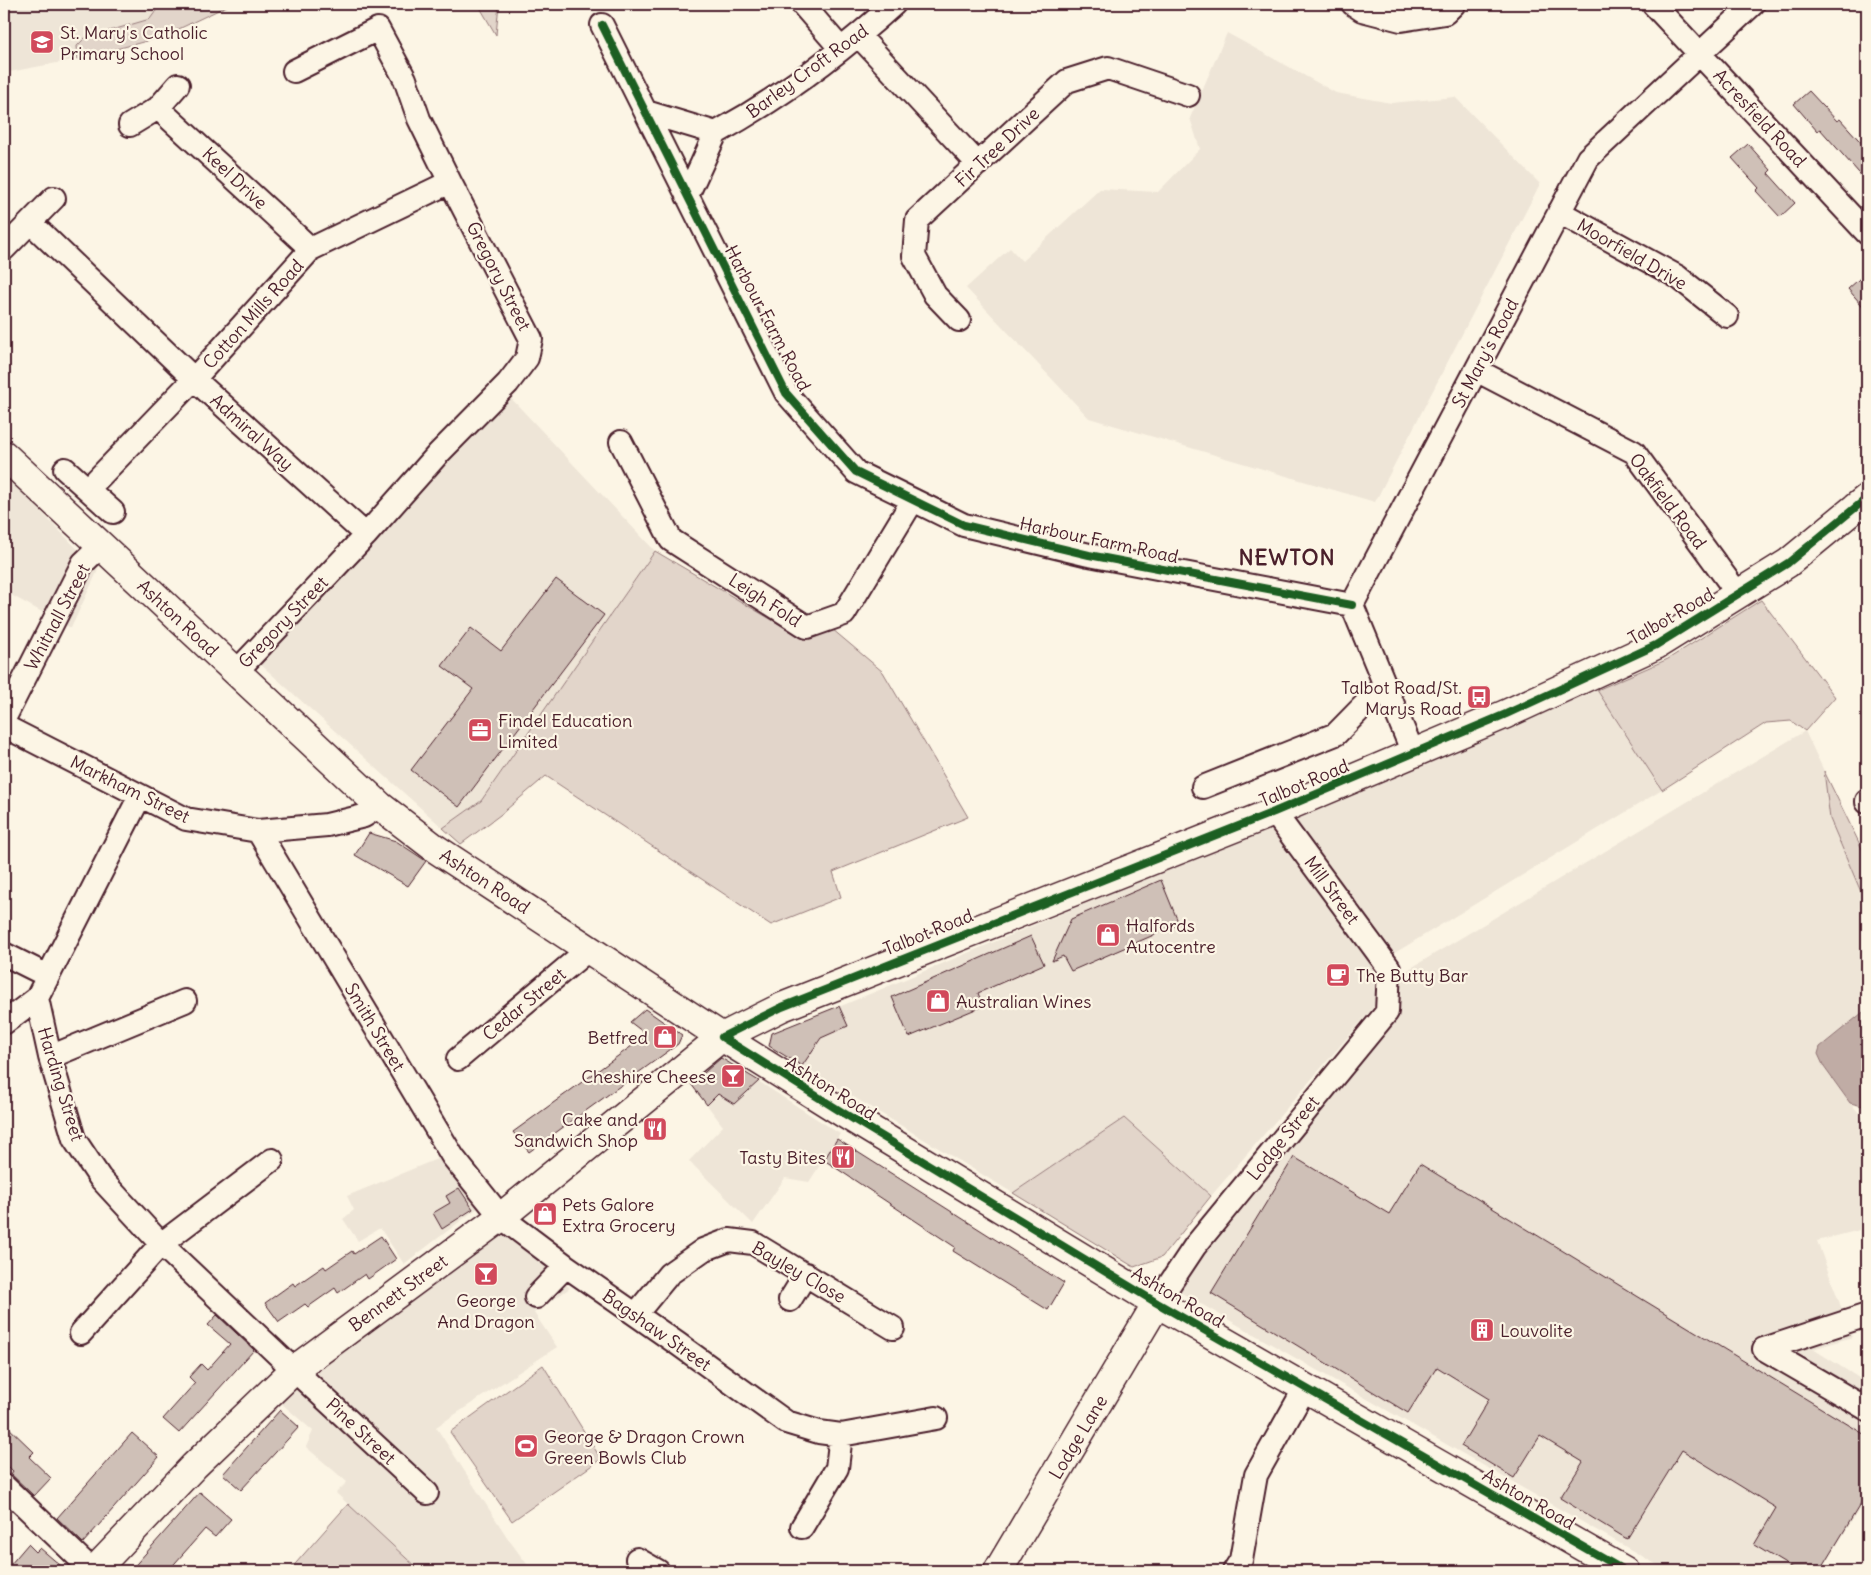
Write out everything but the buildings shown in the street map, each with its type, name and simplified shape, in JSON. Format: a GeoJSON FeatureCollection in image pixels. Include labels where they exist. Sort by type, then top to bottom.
{"type":"FeatureCollection","features":[{"type":"Feature","properties":{"kind":"street"},"geometry":{"type":"LineString","coordinates":[[802,4],[841,49]]}},
{"type":"Feature","properties":{"kind":"street"},"geometry":{"type":"LineString","coordinates":[[1353,4],[1362,10],[1401,20],[1445,13],[1454,4]]}},
{"type":"Feature","properties":{"kind":"street","name":"Acresfield Road"},"geometry":{"type":"LineString","coordinates":[[1653,4],[1867,233]]}},
{"type":"Feature","properties":{"kind":"street","name":"St Mary's Road"},"geometry":{"type":"LineString","coordinates":[[1352,605],[1588,158],[1752,4]]}},
{"type":"Feature","properties":{"kind":"street","name":"Barley Croft Road"},"geometry":{"type":"LineString","coordinates":[[716,133],[755,111],[859,36],[890,5]]}},
{"type":"Feature","properties":{"kind":"street","name":"Harbour Farm Road"},"geometry":{"type":"LineString","coordinates":[[602,25],[786,393],[856,472],[964,526],[1090,555],[1352,605]]}},
{"type":"Feature","properties":{"kind":"street","name":"Gregory Street"},"geometry":{"type":"LineString","coordinates":[[236,672],[366,535],[438,454],[508,383],[527,358],[531,339],[450,182],[419,119],[405,79],[378,29],[294,71]]}},
{"type":"Feature","properties":{"kind":"street"},"geometry":{"type":"LineString","coordinates":[[859,36],[978,164]]}},
{"type":"Feature","properties":{"kind":"street","name":"Fir Tree Drive"},"geometry":{"type":"LineString","coordinates":[[959,320],[936,295],[914,256],[917,220],[1067,81],[1108,68],[1188,95]]}},
{"type":"Feature","properties":{"kind":"street"},"geometry":{"type":"LineString","coordinates":[[130,125],[158,108],[178,85]]}},
{"type":"Feature","properties":{"kind":"street","name":"Keel Drive"},"geometry":{"type":"LineString","coordinates":[[158,108],[311,249]]}},
{"type":"Feature","properties":{"kind":"street"},"geometry":{"type":"LineString","coordinates":[[646,112],[716,133],[687,196]]}},
{"type":"Feature","properties":{"kind":"street","name":"Cotton Mills Road"},"geometry":{"type":"LineString","coordinates":[[88,489],[194,379],[311,249],[450,182]]}},
{"type":"Feature","properties":{"kind":"street"},"geometry":{"type":"LineString","coordinates":[[4,249],[54,198]]}},
{"type":"Feature","properties":{"kind":"street","name":"Moorfield Drive"},"geometry":{"type":"LineString","coordinates":[[1559,212],[1678,277],[1727,316]]}},
{"type":"Feature","properties":{"kind":"street","name":"Admiral Way"},"geometry":{"type":"LineString","coordinates":[[31,223],[194,379],[366,535]]}},
{"type":"Feature","properties":{"kind":"street","name":"Oakfield Road"},"geometry":{"type":"LineString","coordinates":[[1476,370],[1634,452],[1738,594]]}},
{"type":"Feature","properties":{"kind":"street","name":"Leigh Fold"},"geometry":{"type":"LineString","coordinates":[[621,442],[671,540],[807,627],[844,614],[913,500]]}},
{"type":"Feature","properties":{"kind":"street","name":"Ashton Road"},"geometry":{"type":"LineString","coordinates":[[4,455],[380,806],[436,849],[722,1038],[845,1114],[1157,1303],[1625,1571]]}},
{"type":"Feature","properties":{"kind":"street"},"geometry":{"type":"LineString","coordinates":[[65,469],[113,512]]}},
{"type":"Feature","properties":{"kind":"street","name":"Talbot Road"},"geometry":{"type":"LineString","coordinates":[[722,1038],[782,1006],[1274,812],[1506,714],[1656,646],[1788,563],[1867,498]]}},
{"type":"Feature","properties":{"kind":"street","name":"Whitnall Street"},"geometry":{"type":"LineString","coordinates":[[4,719],[83,563],[101,546]]}},
{"type":"Feature","properties":{"kind":"street"},"geometry":{"type":"LineString","coordinates":[[1352,605],[1413,753]]}},
{"type":"Feature","properties":{"kind":"street"},"geometry":{"type":"LineString","coordinates":[[1203,787],[1336,734],[1385,684]]}},
{"type":"Feature","properties":{"kind":"street","name":"Markham Street"},"geometry":{"type":"LineString","coordinates":[[4,726],[186,819],[258,832],[327,825],[364,816],[380,806]]}},
{"type":"Feature","properties":{"kind":"street"},"geometry":{"type":"LineString","coordinates":[[4,1023],[37,998],[140,796]]}},
{"type":"Feature","properties":{"kind":"street","name":"Mill Street"},"geometry":{"type":"LineString","coordinates":[[1274,812],[1389,968]]}},
{"type":"Feature","properties":{"kind":"street","name":"Smith Street"},"geometry":{"type":"LineString","coordinates":[[258,832],[453,1157],[501,1217]]}},
{"type":"Feature","properties":{"kind":"street","name":"Cedar Street"},"geometry":{"type":"LineString","coordinates":[[458,1059],[589,950]]}},
{"type":"Feature","properties":{"kind":"street"},"geometry":{"type":"LineString","coordinates":[[4,954],[48,976]]}},
{"type":"Feature","properties":{"kind":"street","name":"Lodge Street"},"geometry":{"type":"LineString","coordinates":[[1157,1303],[1195,1246],[1387,1012],[1389,968]]}},
{"type":"Feature","properties":{"kind":"street","name":"Harding Street"},"geometry":{"type":"LineString","coordinates":[[37,998],[50,1057],[74,1139],[100,1178],[161,1244],[294,1370]]}},
{"type":"Feature","properties":{"kind":"street"},"geometry":{"type":"LineString","coordinates":[[50,1057],[185,1001]]}},
{"type":"Feature","properties":{"kind":"street","name":"Bennett Street"},"geometry":{"type":"LineString","coordinates":[[94,1571],[194,1466],[294,1370],[501,1217],[722,1038]]}},
{"type":"Feature","properties":{"kind":"street"},"geometry":{"type":"LineString","coordinates":[[81,1333],[161,1244],[272,1160]]}},
{"type":"Feature","properties":{"kind":"street","name":"Bagshaw Street"},"geometry":{"type":"LineString","coordinates":[[501,1217],[566,1266],[786,1422],[830,1433]]}},
{"type":"Feature","properties":{"kind":"street","name":"Bayley Close"},"geometry":{"type":"LineString","coordinates":[[636,1314],[669,1274],[703,1250],[728,1240],[753,1243],[893,1328]]}},
{"type":"Feature","properties":{"kind":"street"},"geometry":{"type":"LineString","coordinates":[[536,1297],[566,1266]]}},
{"type":"Feature","properties":{"kind":"street"},"geometry":{"type":"LineString","coordinates":[[790,1300],[806,1274]]}},
{"type":"Feature","properties":{"kind":"street","name":"Lodge Lane"},"geometry":{"type":"LineString","coordinates":[[998,1571],[1157,1303]]}},
{"type":"Feature","properties":{"kind":"street"},"geometry":{"type":"LineString","coordinates":[[1867,1315],[1764,1349],[1867,1409]]}},
{"type":"Feature","properties":{"kind":"street","name":"Pine Street"},"geometry":{"type":"LineString","coordinates":[[294,1370],[428,1493]]}},
{"type":"Feature","properties":{"kind":"street"},"geometry":{"type":"LineString","coordinates":[[1244,1568],[1256,1474],[1305,1388]]}},
{"type":"Feature","properties":{"kind":"street"},"geometry":{"type":"LineString","coordinates":[[802,1527],[837,1468],[830,1433],[936,1418]]}},
{"type":"Feature","properties":{"kind":"street"},"geometry":{"type":"LineString","coordinates":[[4,1486],[94,1571]]}},
{"type":"Feature","properties":{"kind":"street"},"geometry":{"type":"LineString","coordinates":[[637,1559],[658,1571]]}},
{"type":"Feature","properties":{"kind":"shaded area","name":"St. Mary's Catholic Primary School"},"geometry":{"type":"Polygon","coordinates":[[[4,4],[161,4],[150,19],[85,38],[77,46],[78,59],[4,73],[4,4]]]}},
{"type":"Feature","properties":{"kind":"shaded area"},"geometry":{"type":"Polygon","coordinates":[[[161,4],[231,4],[162,37],[78,59],[77,46],[85,38],[150,19],[161,4]]]}},
{"type":"Feature","properties":{"kind":"shaded area"},"geometry":{"type":"Polygon","coordinates":[[[478,4],[499,4],[496,35],[478,4]]]}},
{"type":"Feature","properties":{"kind":"shaded area"},"geometry":{"type":"Polygon","coordinates":[[[1227,33],[1336,93],[1391,103],[1455,97],[1540,184],[1375,502],[1089,418],[966,288],[1010,248],[1022,261],[1100,189],[1158,192],[1200,149],[1190,118],[1227,33]]]}},
{"type":"Feature","properties":{"kind":"shaded area"},"geometry":{"type":"Polygon","coordinates":[[[507,394],[655,551],[481,801],[443,828],[258,662],[507,394]]]}},
{"type":"Feature","properties":{"kind":"shaded area"},"geometry":{"type":"Polygon","coordinates":[[[4,474],[98,570],[71,628],[4,591],[4,474]]]}},
{"type":"Feature","properties":{"kind":"shaded area"},"geometry":{"type":"Polygon","coordinates":[[[655,551],[801,637],[832,629],[883,672],[968,817],[833,872],[841,897],[771,925],[546,776],[500,815],[461,844],[443,828],[481,801],[655,551]]]}},
{"type":"Feature","properties":{"kind":"shaded area"},"geometry":{"type":"Polygon","coordinates":[[[1761,600],[1835,697],[1805,731],[1791,721],[1766,723],[1662,790],[1597,690],[1668,659],[1761,600]]]}},
{"type":"Feature","properties":{"kind":"shaded area"},"geometry":{"type":"Polygon","coordinates":[[[1597,690],[1662,790],[1375,965],[1377,1003],[1211,1196],[1124,1118],[1013,1193],[769,1046],[774,1034],[1597,690]]]}},
{"type":"Feature","properties":{"kind":"shaded area"},"geometry":{"type":"Polygon","coordinates":[[[1805,731],[1824,771],[1830,819],[1867,906],[1867,1009],[1820,1047],[1824,1067],[1850,1103],[1867,1122],[1867,1228],[1817,1241],[1852,1337],[1813,1349],[1867,1383],[1867,1497],[1820,1571],[1668,1571],[1180,1292],[1210,1247],[1385,1035],[1398,1008],[1401,974],[1805,731]]]}},
{"type":"Feature","properties":{"kind":"shaded area"},"geometry":{"type":"Polygon","coordinates":[[[1824,771],[1867,859],[1867,906],[1830,819],[1824,771]]]}},
{"type":"Feature","properties":{"kind":"shaded area"},"geometry":{"type":"Polygon","coordinates":[[[1867,1009],[1867,1107],[1850,1103],[1824,1067],[1818,1054],[1820,1047],[1867,1009]]]}},
{"type":"Feature","properties":{"kind":"shaded area"},"geometry":{"type":"Polygon","coordinates":[[[721,1057],[840,1134],[809,1182],[785,1178],[753,1224],[689,1161],[723,1126],[691,1084],[721,1057]]]}},
{"type":"Feature","properties":{"kind":"shaded area"},"geometry":{"type":"Polygon","coordinates":[[[1124,1118],[1211,1196],[1162,1257],[1134,1267],[1013,1193],[1124,1118]]]}},
{"type":"Feature","properties":{"kind":"shaded area"},"geometry":{"type":"Polygon","coordinates":[[[444,1156],[479,1200],[479,1207],[404,1264],[380,1228],[358,1241],[343,1219],[354,1210],[347,1196],[444,1156]]]}},
{"type":"Feature","properties":{"kind":"shaded area"},"geometry":{"type":"Polygon","coordinates":[[[506,1231],[570,1288],[534,1313],[557,1347],[436,1427],[509,1540],[532,1571],[420,1571],[336,1493],[347,1482],[306,1447],[313,1431],[281,1403],[319,1367],[506,1231]]]}},
{"type":"Feature","properties":{"kind":"shaded area","name":"George & Dragon Crown Green Bowls Club"},"geometry":{"type":"Polygon","coordinates":[[[543,1365],[601,1459],[512,1521],[450,1432],[543,1365]]]}},
{"type":"Feature","properties":{"kind":"shaded area"},"geometry":{"type":"Polygon","coordinates":[[[348,1504],[420,1571],[289,1571],[348,1504]]]}},
{"type":"Feature","properties":{"kind":"cycle path"},"geometry":{"type":"LineString","coordinates":[[602,25],[786,393],[856,472],[964,525],[1089,555],[1352,605]]}},
{"type":"Feature","properties":{"kind":"cycle path"},"geometry":{"type":"LineString","coordinates":[[722,1037],[782,1007],[1274,812],[1506,714],[1656,645],[1788,563],[1867,498]]}},
{"type":"Feature","properties":{"kind":"cycle path"},"geometry":{"type":"LineString","coordinates":[[722,1037],[845,1114],[1157,1303],[1625,1571]]}},
{"type":"Feature","properties":{"kind":"place","name":"St. Mary's Catholic Primary School"},"geometry":{"type":"Point","coordinates":[42,42]}},
{"type":"Feature","properties":{"kind":"place","name":"Talbot Road/St. Marys Road"},"geometry":{"type":"Point","coordinates":[1479,697]}},
{"type":"Feature","properties":{"kind":"place","name":"Findel Education Limited"},"geometry":{"type":"Point","coordinates":[480,730]}},
{"type":"Feature","properties":{"kind":"place","name":"Halfords Autocentre"},"geometry":{"type":"Point","coordinates":[1108,935]}},
{"type":"Feature","properties":{"kind":"place","name":"The Butty Bar"},"geometry":{"type":"Point","coordinates":[1338,975]}},
{"type":"Feature","properties":{"kind":"place","name":"Australian Wines"},"geometry":{"type":"Point","coordinates":[938,1001]}},
{"type":"Feature","properties":{"kind":"place","name":"Betfred"},"geometry":{"type":"Point","coordinates":[665,1037]}},
{"type":"Feature","properties":{"kind":"place","name":"Cheshire Cheese"},"geometry":{"type":"Point","coordinates":[733,1076]}},
{"type":"Feature","properties":{"kind":"place","name":"Cake and Sandwich Shop"},"geometry":{"type":"Point","coordinates":[655,1129]}},
{"type":"Feature","properties":{"kind":"place","name":"Tasty Bites"},"geometry":{"type":"Point","coordinates":[843,1157]}},
{"type":"Feature","properties":{"kind":"place","name":"Pets Galore Extra Grocery"},"geometry":{"type":"Point","coordinates":[545,1214]}},
{"type":"Feature","properties":{"kind":"place","name":"George And Dragon"},"geometry":{"type":"Point","coordinates":[486,1274]}},
{"type":"Feature","properties":{"kind":"place","name":"Louvolite"},"geometry":{"type":"Point","coordinates":[1482,1330]}},
{"type":"Feature","properties":{"kind":"place","name":"George & Dragon Crown Green Bowls Club"},"geometry":{"type":"Point","coordinates":[526,1446]}},
{"type":"Feature","properties":{"kind":"district","name":"NEWTON"},"geometry":{"type":"Point","coordinates":[1287,557]}}]}
